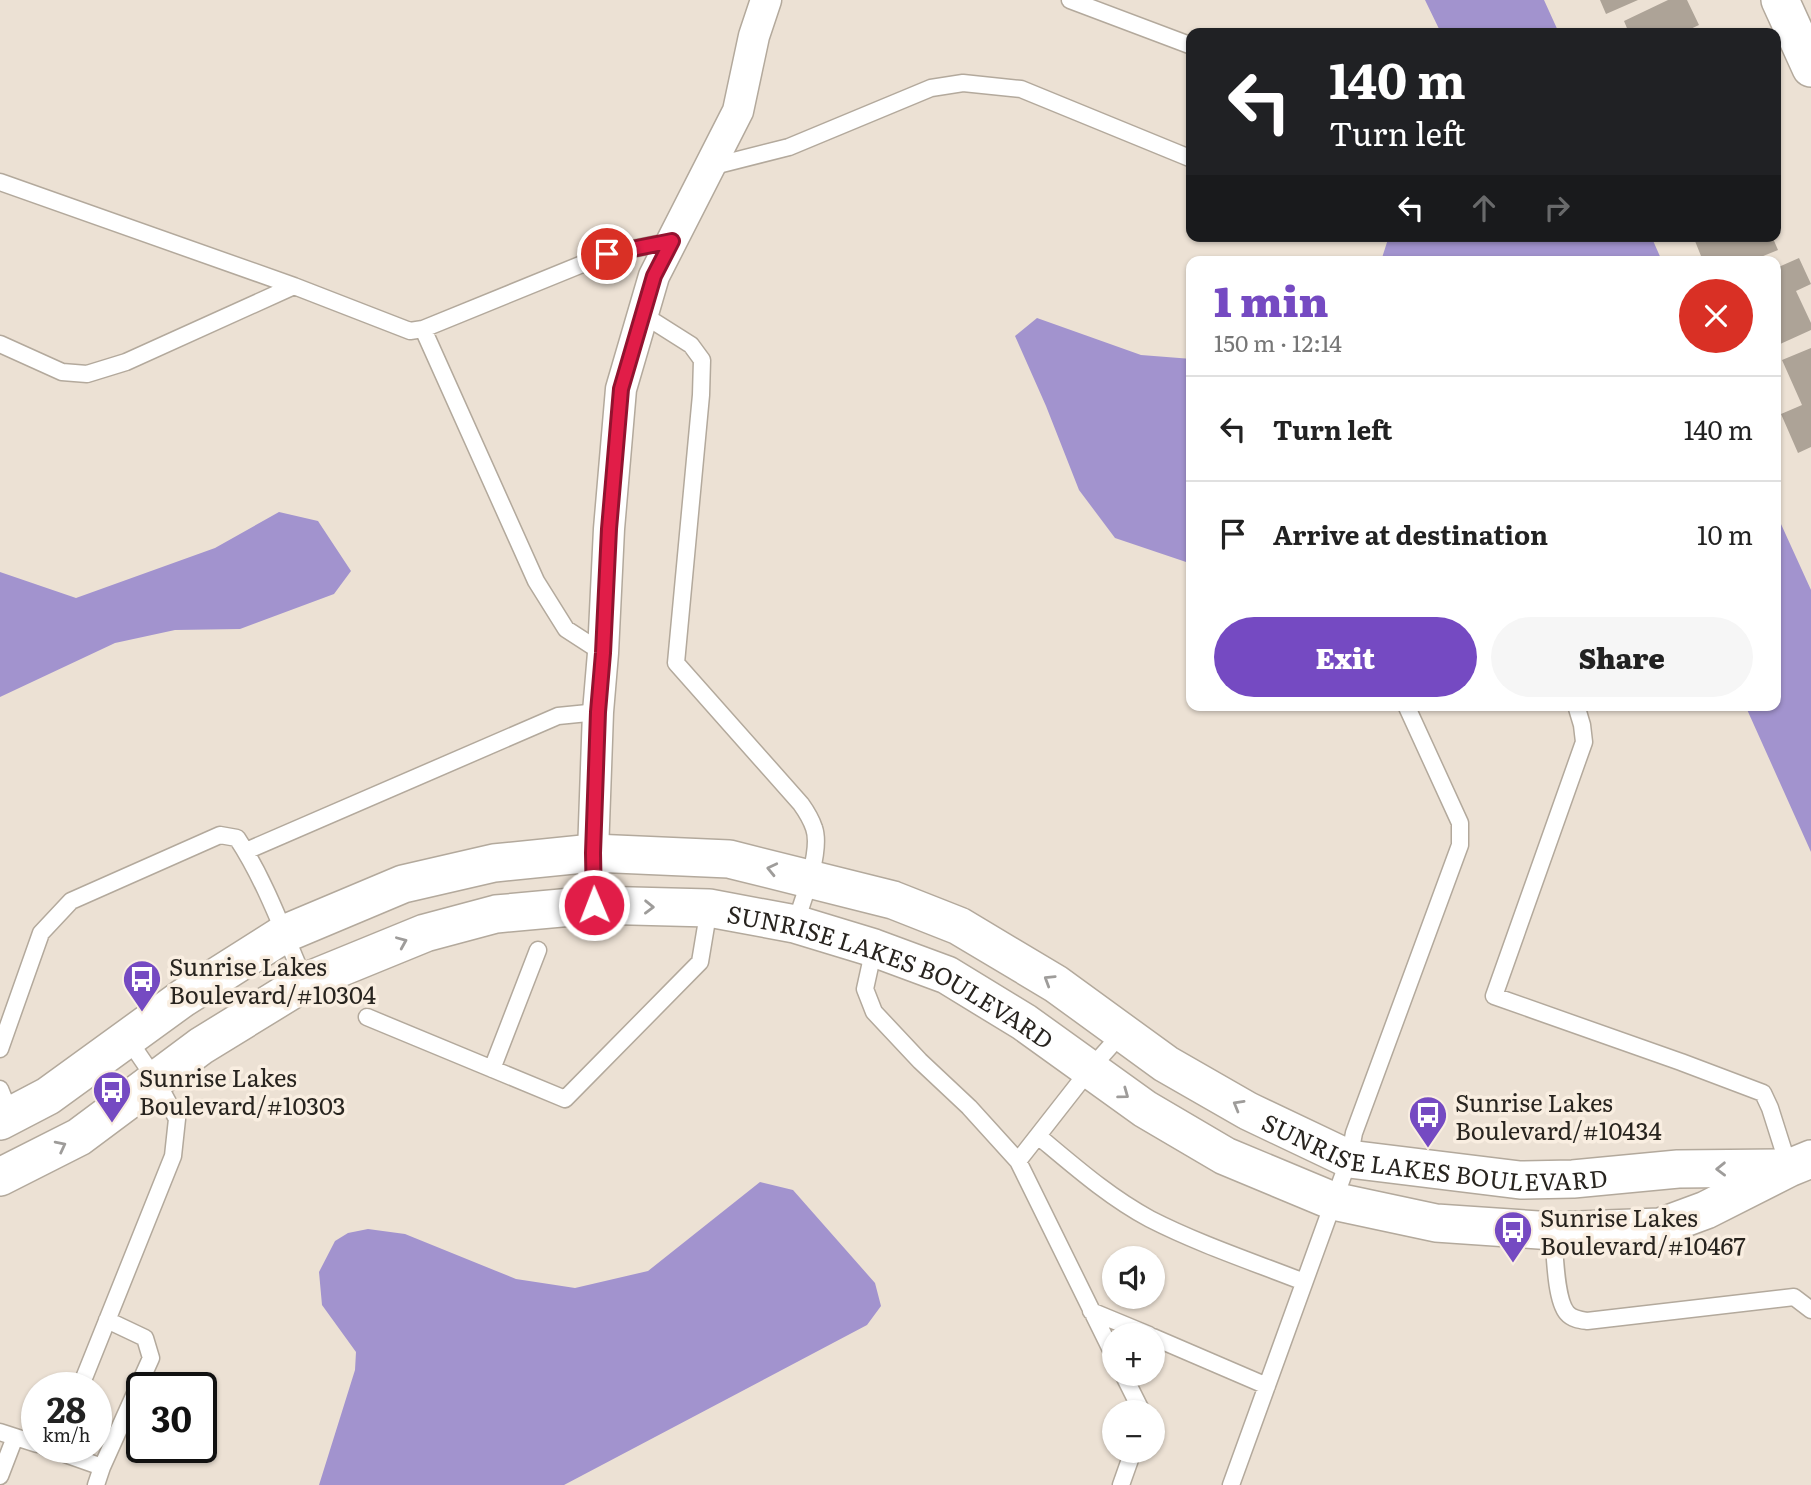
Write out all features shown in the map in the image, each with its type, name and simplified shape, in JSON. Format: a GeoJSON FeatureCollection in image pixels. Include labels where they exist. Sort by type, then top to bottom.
{"type":"FeatureCollection","features":[{"type":"Feature","properties":{"kind":"street"},"geometry":{"type":"LineString","coordinates":[[741,0],[754,36]]}},
{"type":"Feature","properties":{"kind":"street"},"geometry":{"type":"LineString","coordinates":[[594,905],[598,712],[621,389],[654,276],[738,111],[754,36],[766,0]]}},
{"type":"Feature","properties":{"kind":"street"},"geometry":{"type":"LineString","coordinates":[[1780,0],[1811,68]]}},
{"type":"Feature","properties":{"kind":"street","name":"SUNRISE LAKES BOULEVARD"},"geometry":{"type":"LineString","coordinates":[[4,1109],[48,1096],[183,998],[284,934],[403,884],[494,863],[593,853],[729,859],[893,900],[959,926],[1056,984],[1166,1064],[1248,1111],[1349,1159],[1520,1180],[1573,1180],[1678,1169],[1800,1163]]}},
{"type":"Feature","properties":{"kind":"street","name":"SUNRISE LAKES BOULEVARD"},"geometry":{"type":"LineString","coordinates":[[0,1177],[79,1137],[201,1046],[306,982],[425,933],[496,914],[594,905],[709,908],[795,924],[874,948],[947,975],[1024,1022],[1145,1109],[1225,1156],[1333,1200],[1436,1223],[1553,1231],[1660,1227],[1706,1210],[1800,1163]]}},
{"type":"Feature","properties":{"kind":"lane"},"geometry":{"type":"LineString","coordinates":[[1070,0],[1186,44]]}},
{"type":"Feature","properties":{"kind":"lane"},"geometry":{"type":"LineString","coordinates":[[710,167],[789,147],[931,88],[963,83],[1021,89],[1186,157]]}},
{"type":"Feature","properties":{"kind":"lane"},"geometry":{"type":"LineString","coordinates":[[0,182],[294,286],[410,331],[423,329],[607,254],[672,241]]}},
{"type":"Feature","properties":{"kind":"lane"},"geometry":{"type":"LineString","coordinates":[[0,344],[62,372],[87,374],[126,362],[294,286]]}},
{"type":"Feature","properties":{"kind":"lane"},"geometry":{"type":"LineString","coordinates":[[642,314],[691,345],[702,360],[676,663],[810,817],[816,837],[810,878],[795,924]]}},
{"type":"Feature","properties":{"kind":"lane"},"geometry":{"type":"LineString","coordinates":[[423,329],[536,581],[566,629],[603,653]]}},
{"type":"Feature","properties":{"kind":"lane"},"geometry":{"type":"LineString","coordinates":[[1231,1485],[1349,1159],[1354,1133],[1461,845],[1460,823],[1409,711]]}},
{"type":"Feature","properties":{"kind":"lane"},"geometry":{"type":"LineString","coordinates":[[1578,711],[1583,725],[1584,742],[1494,996],[1763,1093],[1800,1163]]}},
{"type":"Feature","properties":{"kind":"lane"},"geometry":{"type":"LineString","coordinates":[[246,851],[558,716],[598,712]]}},
{"type":"Feature","properties":{"kind":"lane"},"geometry":{"type":"LineString","coordinates":[[0,1049],[41,933],[71,901],[220,835],[237,838],[246,851],[306,982]]}},
{"type":"Feature","properties":{"kind":"lane"},"geometry":{"type":"LineString","coordinates":[[367,1017],[565,1098],[700,962],[709,908]]}},
{"type":"Feature","properties":{"kind":"lane"},"geometry":{"type":"LineString","coordinates":[[874,948],[865,989],[874,1012],[920,1061],[969,1107],[1018,1161],[1102,1333]]}},
{"type":"Feature","properties":{"kind":"lane"},"geometry":{"type":"LineString","coordinates":[[492,1069],[538,950]]}},
{"type":"Feature","properties":{"kind":"lane"},"geometry":{"type":"LineString","coordinates":[[1018,1161],[1090,1069],[1123,1032]]}},
{"type":"Feature","properties":{"kind":"lane"},"geometry":{"type":"LineString","coordinates":[[86,1372],[173,1156],[177,1119],[156,1080],[128,1039]]}},
{"type":"Feature","properties":{"kind":"lane"},"geometry":{"type":"LineString","coordinates":[[1038,1136],[1105,1191],[1150,1219],[1304,1282]]}},
{"type":"Feature","properties":{"kind":"lane"},"geometry":{"type":"LineString","coordinates":[[1553,1231],[1562,1305],[1568,1314],[1576,1319],[1587,1321],[1794,1297],[1811,1310]]}},
{"type":"Feature","properties":{"kind":"lane"},"geometry":{"type":"LineString","coordinates":[[1091,1311],[1120,1323]]}},
{"type":"Feature","properties":{"kind":"lane"},"geometry":{"type":"LineString","coordinates":[[96,1485],[151,1358],[145,1338],[107,1320]]}},
{"type":"Feature","properties":{"kind":"lane"},"geometry":{"type":"LineString","coordinates":[[1165,1342],[1267,1386]]}},
{"type":"Feature","properties":{"kind":"lane"},"geometry":{"type":"LineString","coordinates":[[0,1476],[8,1434]]}},
{"type":"Feature","properties":{"kind":"lane"},"geometry":{"type":"LineString","coordinates":[[94,1463],[102,1466]]}},
{"type":"Feature","properties":{"kind":"lane"},"geometry":{"type":"LineString","coordinates":[[1121,1485],[1129,1463]]}},
{"type":"Feature","properties":{"kind":"shaded area"},"geometry":{"type":"Polygon","coordinates":[[[1425,0],[1544,0],[1557,28],[1439,28],[1425,0]]]}},
{"type":"Feature","properties":{"kind":"shaded area"},"geometry":{"type":"Polygon","coordinates":[[[1387,242],[1654,242],[1660,256],[1383,256],[1387,242]]]}},
{"type":"Feature","properties":{"kind":"shaded area"},"geometry":{"type":"Polygon","coordinates":[[[1037,318],[1141,355],[1186,359],[1186,562],[1115,538],[1079,490],[1015,336],[1037,318]]]}},
{"type":"Feature","properties":{"kind":"shaded area"},"geometry":{"type":"Polygon","coordinates":[[[279,512],[318,521],[351,571],[334,594],[240,629],[175,630],[115,643],[0,697],[0,572],[76,598],[215,548],[279,512]]]}},
{"type":"Feature","properties":{"kind":"shaded area"},"geometry":{"type":"Polygon","coordinates":[[[1781,524],[1811,590],[1811,852],[1748,711],[1781,711],[1781,524]]]}},
{"type":"Feature","properties":{"kind":"shaded area"},"geometry":{"type":"Polygon","coordinates":[[[760,1182],[793,1190],[875,1283],[881,1306],[867,1325],[564,1485],[319,1485],[355,1370],[356,1352],[322,1305],[319,1272],[335,1241],[348,1233],[368,1229],[405,1234],[516,1279],[575,1288],[648,1271],[760,1182]]]}},
{"type":"Feature","properties":{"kind":"building"},"geometry":{"type":"Polygon","coordinates":[[[1600,0],[1638,0],[1606,14],[1600,0]]]}},
{"type":"Feature","properties":{"kind":"building"},"geometry":{"type":"Polygon","coordinates":[[[1668,0],[1687,0],[1699,25],[1693,28],[1627,28],[1624,21],[1668,0]]]}},
{"type":"Feature","properties":{"kind":"building"},"geometry":{"type":"Polygon","coordinates":[[[1695,242],[1775,242],[1778,250],[1763,256],[1701,256],[1695,242]]]}},
{"type":"Feature","properties":{"kind":"building"},"geometry":{"type":"Polygon","coordinates":[[[1799,258],[1811,284],[1796,291],[1811,323],[1811,330],[1781,344],[1781,266],[1799,258]]]}},
{"type":"Feature","properties":{"kind":"building"},"geometry":{"type":"Polygon","coordinates":[[[1811,348],[1811,447],[1798,453],[1781,414],[1802,405],[1782,360],[1811,348]]]}},
{"type":"Feature","properties":{"kind":"place","name":"Sunrise Lakes Boulevard/#10304"},"geometry":{"type":"Point","coordinates":[142,1013]}},
{"type":"Feature","properties":{"kind":"place","name":"Sunrise Lakes Boulevard/#10303"},"geometry":{"type":"Point","coordinates":[112,1124]}},
{"type":"Feature","properties":{"kind":"place","name":"Sunrise Lakes Boulevard/#10434"},"geometry":{"type":"Point","coordinates":[1428,1149]}},
{"type":"Feature","properties":{"kind":"place","name":"Sunrise Lakes Boulevard/#10467"},"geometry":{"type":"Point","coordinates":[1513,1264]}},
{"type":"Feature","properties":{"kind":"route"},"geometry":{"type":"LineString","coordinates":[[594,905],[598,712],[621,389],[654,276],[672,241],[607,254]]}}]}
